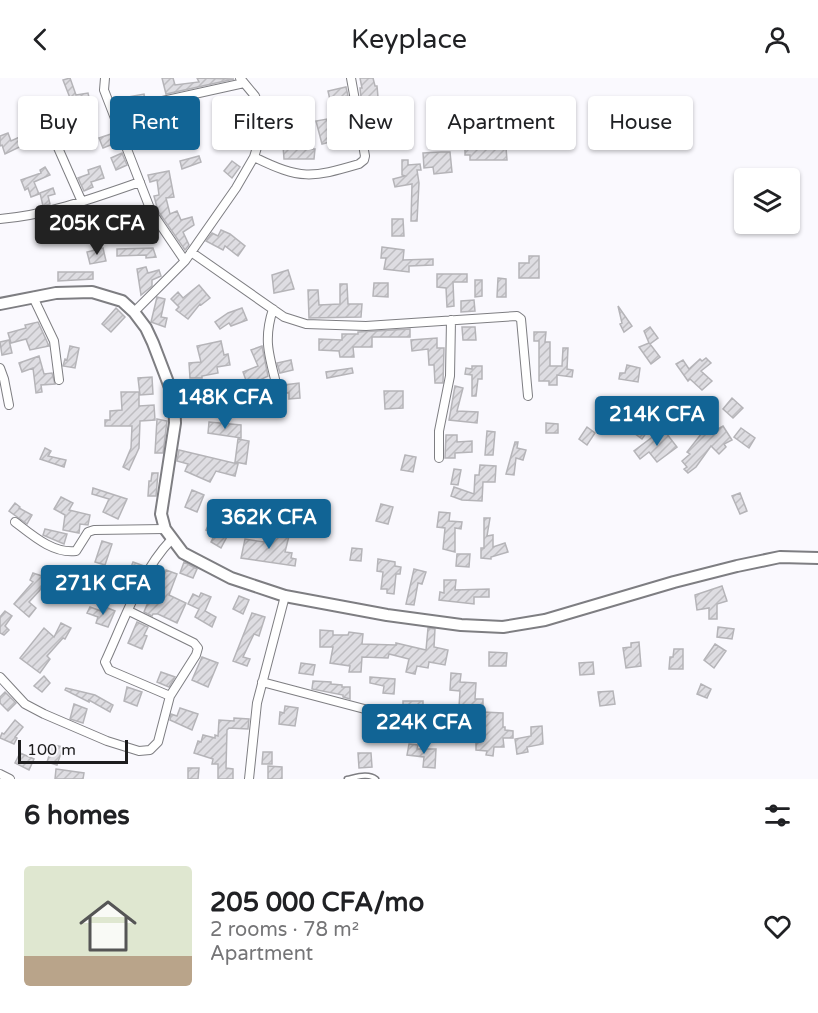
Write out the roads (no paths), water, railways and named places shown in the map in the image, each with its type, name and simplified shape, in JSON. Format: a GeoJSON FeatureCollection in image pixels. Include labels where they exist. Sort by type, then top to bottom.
{"type":"FeatureCollection","features":[{"type":"Feature","properties":{"kind":"street"},"geometry":{"type":"LineString","coordinates":[[105,78],[104,90],[110,105]]}},
{"type":"Feature","properties":{"kind":"street"},"geometry":{"type":"LineString","coordinates":[[254,157],[283,171],[298,175],[322,175],[359,164],[364,160],[351,78]]}},
{"type":"Feature","properties":{"kind":"street"},"geometry":{"type":"LineString","coordinates":[[134,312],[185,261],[236,188],[254,157],[259,141],[259,106],[255,96],[242,80],[178,96]]}},
{"type":"Feature","properties":{"kind":"street"},"geometry":{"type":"LineString","coordinates":[[59,150],[82,202]]}},
{"type":"Feature","properties":{"kind":"street"},"geometry":{"type":"LineString","coordinates":[[128,150],[151,211],[185,261]]}},
{"type":"Feature","properties":{"kind":"street"},"geometry":{"type":"LineString","coordinates":[[0,219],[19,218],[82,202],[140,182]]}},
{"type":"Feature","properties":{"kind":"street"},"geometry":{"type":"LineString","coordinates":[[191,252],[284,317],[306,324],[366,326],[519,317],[528,396]]}},
{"type":"Feature","properties":{"kind":"street"},"geometry":{"type":"LineString","coordinates":[[0,304],[56,293],[92,292],[122,302],[134,312],[146,328],[153,343],[174,398],[175,423],[161,514],[165,529],[183,553],[231,578],[285,596],[408,618],[461,625],[503,627],[545,620],[737,566],[780,557],[818,558]]}},
{"type":"Feature","properties":{"kind":"street"},"geometry":{"type":"LineString","coordinates":[[33,297],[54,341],[58,380]]}},
{"type":"Feature","properties":{"kind":"street"},"geometry":{"type":"LineString","coordinates":[[273,309],[266,336],[275,379]]}},
{"type":"Feature","properties":{"kind":"street"},"geometry":{"type":"LineString","coordinates":[[439,458],[439,431],[450,376],[451,320]]}},
{"type":"Feature","properties":{"kind":"street"},"geometry":{"type":"LineString","coordinates":[[0,368],[9,405]]}},
{"type":"Feature","properties":{"kind":"street"},"geometry":{"type":"LineString","coordinates":[[15,522],[43,542],[67,552],[76,551],[88,532],[94,530],[165,529]]}},
{"type":"Feature","properties":{"kind":"street"},"geometry":{"type":"LineString","coordinates":[[170,696],[109,670],[105,662],[149,569],[171,540]]}},
{"type":"Feature","properties":{"kind":"street"},"geometry":{"type":"LineString","coordinates":[[249,779],[257,703],[285,596]]}},
{"type":"Feature","properties":{"kind":"street"},"geometry":{"type":"LineString","coordinates":[[0,677],[25,704],[44,714],[107,741],[139,751],[150,750],[158,742],[170,696],[198,648],[194,643],[129,611]]}},
{"type":"Feature","properties":{"kind":"street"},"geometry":{"type":"LineString","coordinates":[[262,682],[391,716]]}},
{"type":"Feature","properties":{"kind":"street"},"geometry":{"type":"LineString","coordinates":[[0,774],[10,779]]}},
{"type":"Feature","properties":{"kind":"lane"},"geometry":{"type":"LineString","coordinates":[[347,779],[365,776],[372,776],[376,779]]}}]}
